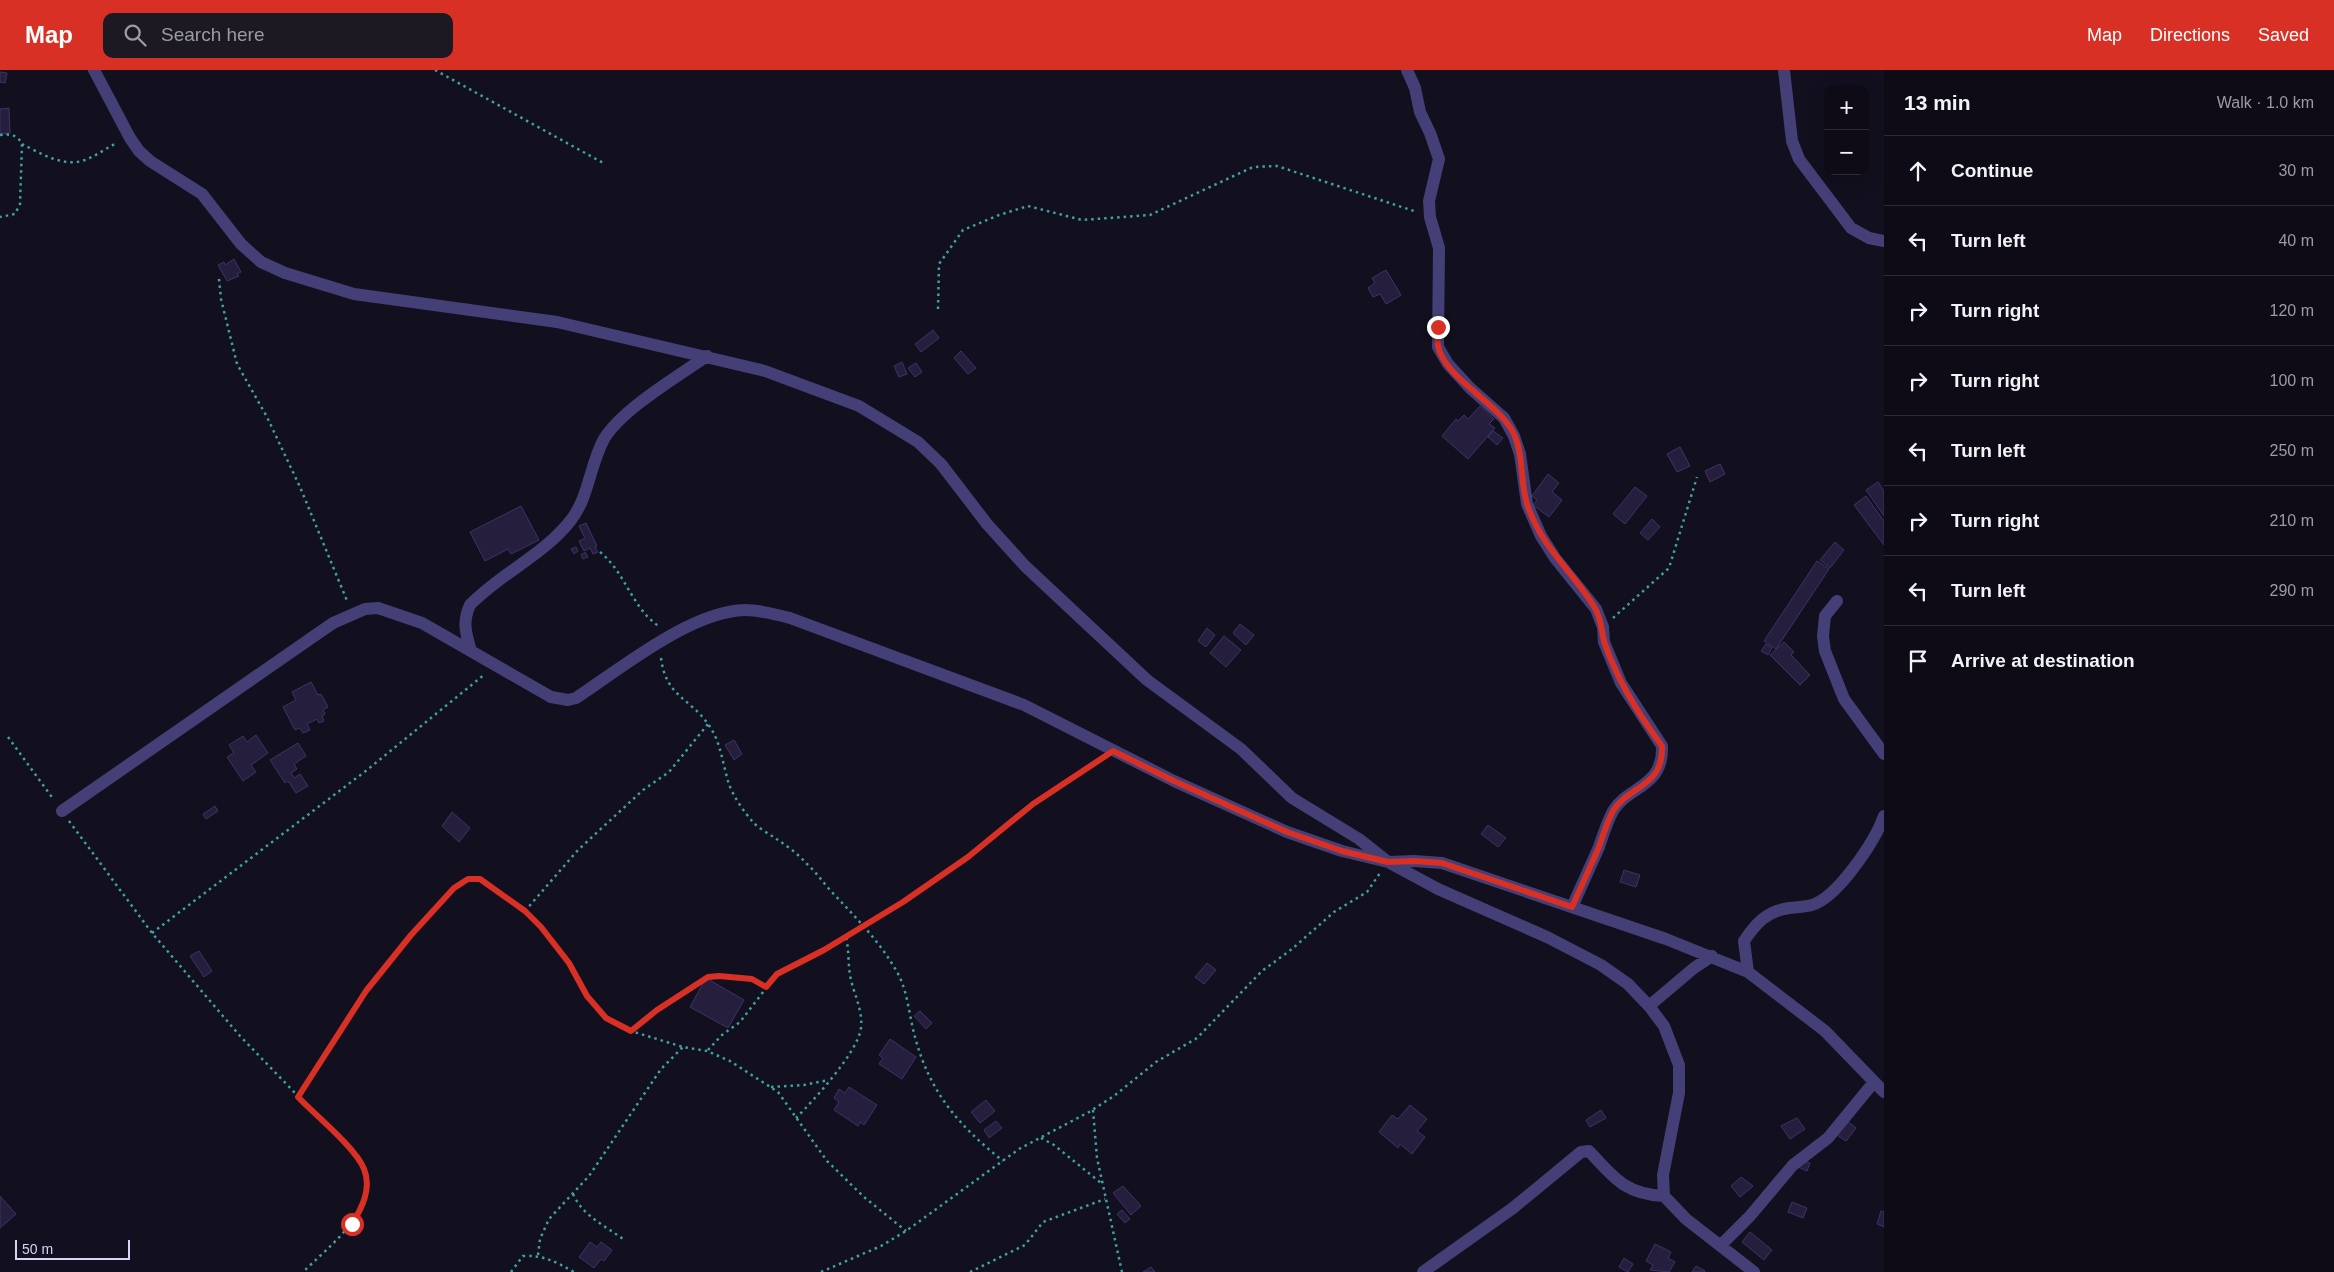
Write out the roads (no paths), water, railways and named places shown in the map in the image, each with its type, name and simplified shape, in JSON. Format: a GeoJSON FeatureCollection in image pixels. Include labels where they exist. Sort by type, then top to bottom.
{"type":"FeatureCollection","features":[{"type":"Feature","properties":{"kind":"street"},"geometry":{"type":"LineString","coordinates":[[94,70],[130,138],[150,161],[202,194],[242,244],[261,262],[285,272],[354,294],[557,322],[766,371],[859,406],[918,442],[941,464],[987,524],[1025,566],[1147,680],[1241,749],[1292,798],[1359,839],[1388,862],[1438,889],[1547,936],[1601,965],[1628,984],[1649,1006],[1664,1026],[1679,1065],[1679,1093],[1663,1175],[1664,1196],[1686,1219],[1754,1272]]}},
{"type":"Feature","properties":{"kind":"street"},"geometry":{"type":"LineString","coordinates":[[1407,70],[1415,88],[1420,112],[1430,132],[1439,159],[1429,202],[1430,217],[1438,248],[1438,347],[1448,364],[1470,388],[1504,418],[1514,436],[1520,454],[1527,504],[1541,536],[1596,609],[1603,627],[1604,642],[1621,683],[1662,746],[1663,757],[1654,774],[1642,788],[1627,797],[1614,810],[1572,907]]}},
{"type":"Feature","properties":{"kind":"street"},"geometry":{"type":"LineString","coordinates":[[1784,70],[1792,141],[1799,159],[1851,228],[1869,238],[1884,241]]}},
{"type":"Feature","properties":{"kind":"street"},"geometry":{"type":"LineString","coordinates":[[471,651],[464,628],[465,615],[470,605],[553,540],[573,518],[603,440],[613,426],[652,395],[707,356]]}},
{"type":"Feature","properties":{"kind":"street"},"geometry":{"type":"LineString","coordinates":[[1837,601],[1825,616],[1823,636],[1825,651],[1844,699],[1884,754]]}},
{"type":"Feature","properties":{"kind":"street"},"geometry":{"type":"LineString","coordinates":[[62,811],[333,623],[365,609],[378,608],[422,623],[551,697],[568,700],[576,698],[676,632],[718,615],[744,610],[767,612],[790,618],[1024,705],[1174,781],[1287,832],[1342,851],[1388,862],[1442,863],[1712,956],[1748,972],[1825,1031],[1884,1092]]}},
{"type":"Feature","properties":{"kind":"street"},"geometry":{"type":"LineString","coordinates":[[1748,972],[1744,941],[1756,923],[1776,910],[1813,905],[1839,886],[1875,835],[1884,816]]}},
{"type":"Feature","properties":{"kind":"street"},"geometry":{"type":"LineString","coordinates":[[1649,1006],[1694,968],[1712,956]]}},
{"type":"Feature","properties":{"kind":"street"},"geometry":{"type":"LineString","coordinates":[[1721,1245],[1750,1216],[1793,1165],[1828,1138],[1874,1082]]}},
{"type":"Feature","properties":{"kind":"street"},"geometry":{"type":"LineString","coordinates":[[1423,1272],[1513,1208],[1581,1152],[1589,1151],[1614,1177],[1632,1191],[1647,1195],[1664,1196]]}}]}
